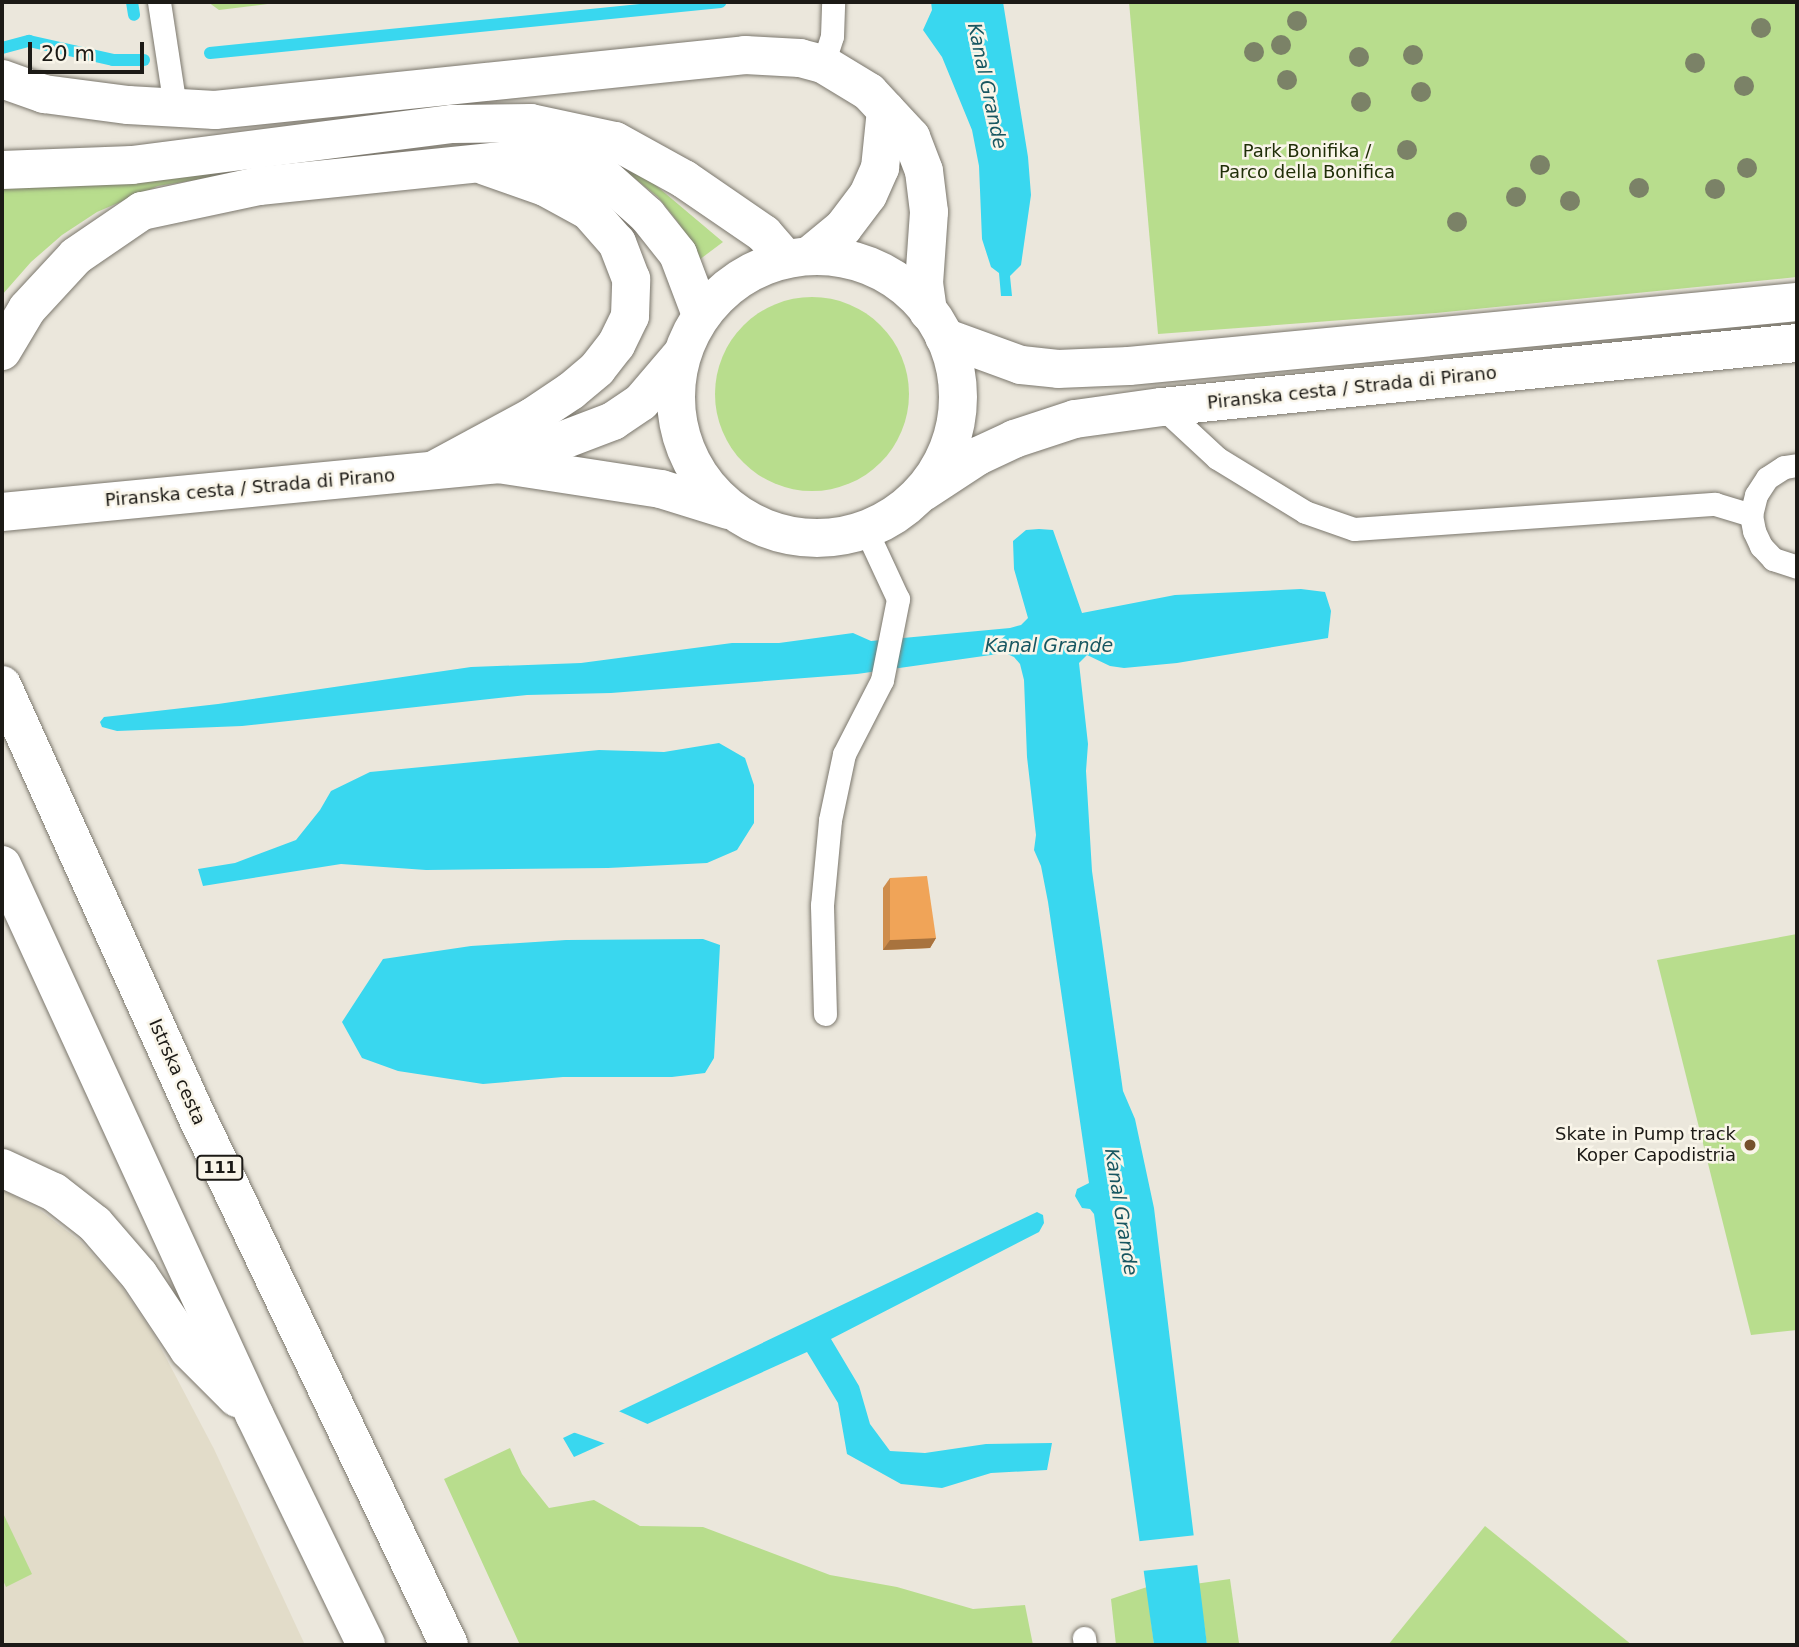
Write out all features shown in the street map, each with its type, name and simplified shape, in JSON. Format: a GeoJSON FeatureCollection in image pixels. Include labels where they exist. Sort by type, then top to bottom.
{"type":"FeatureCollection","features":[{"type":"Feature","properties":{"kind":"main road"},"geometry":{"type":"LineString","coordinates":[[2,79],[44,94],[215,110],[745,55],[800,58],[823,64],[853,80],[886,110],[911,137],[924,171],[929,212],[924,283],[936,324],[953,362],[957,391],[955,422],[946,453],[923,492]]}},
{"type":"Feature","properties":{"kind":"main road"},"geometry":{"type":"LineString","coordinates":[[740,516],[716,496],[696,470],[682,440],[676,408],[682,355],[701,315],[718,296],[739,279],[798,258],[843,228],[868,195],[880,168],[886,110]]}},
{"type":"Feature","properties":{"kind":"main road"},"geometry":{"type":"LineString","coordinates":[[2,170],[132,164],[452,124],[531,123],[615,141],[684,179],[798,258],[855,261],[889,276],[911,292],[936,324],[1021,365],[1058,369],[1129,366],[1797,302]]}},
{"type":"Feature","properties":{"kind":"main road"},"geometry":{"type":"LineString","coordinates":[[2,351],[27,309],[76,256],[142,211],[259,186],[473,161],[547,156],[603,176],[647,215],[678,254],[701,315]]}},
{"type":"Feature","properties":{"kind":"main road"},"geometry":{"type":"LineString","coordinates":[[434,470],[532,417],[571,391],[597,369],[616,345],[629,316],[631,279],[617,243],[589,211],[545,187],[473,161]]}},
{"type":"Feature","properties":{"kind":"main road","name":"Piranska cesta / Strada di Pirano"},"geometry":{"type":"LineString","coordinates":[[2,512],[498,464],[661,489],[710,502],[774,532],[815,539],[866,530],[888,519],[978,456],[1014,439],[1076,419],[1162,407],[1797,343]]}},
{"type":"Feature","properties":{"kind":"main road","name":"Piranska cesta / Strada di Pirano"},"geometry":{"type":"LineString","coordinates":[[498,464],[613,421],[641,402],[682,355]]}},
{"type":"Feature","properties":{"kind":"main road","name":"Istrska cesta"},"geometry":{"type":"LineString","coordinates":[[2,685],[201,1125],[449,1645]]}},
{"type":"Feature","properties":{"kind":"main road"},"geometry":{"type":"LineString","coordinates":[[2,865],[255,1416],[366,1645]]}},
{"type":"Feature","properties":{"kind":"main road"},"geometry":{"type":"LineString","coordinates":[[2,1168],[54,1192],[95,1224],[139,1275],[189,1350],[255,1416]]}},
{"type":"Feature","properties":{"kind":"lane"},"geometry":{"type":"LineString","coordinates":[[159,2],[175,107]]}},
{"type":"Feature","properties":{"kind":"lane"},"geometry":{"type":"LineString","coordinates":[[823,64],[832,36],[833,2]]}},
{"type":"Feature","properties":{"kind":"lane"},"geometry":{"type":"LineString","coordinates":[[1162,407],[1217,458],[1305,512],[1354,529],[1715,505],[1751,515]]}},
{"type":"Feature","properties":{"kind":"lane"},"geometry":{"type":"LineString","coordinates":[[1797,465],[1784,467],[1767,478],[1756,495],[1751,515],[1761,547],[1773,559],[1797,567]]}},
{"type":"Feature","properties":{"kind":"lane"},"geometry":{"type":"LineString","coordinates":[[825,1014],[822,905],[830,820],[844,754],[882,680],[898,600],[866,530]]}},
{"type":"Feature","properties":{"kind":"shaded area"},"geometry":{"type":"Polygon","coordinates":[[[2,1189],[41,1211],[81,1242],[118,1282],[153,1333],[214,1449],[305,1645],[2,1645],[2,1189]]]}},
{"type":"Feature","properties":{"kind":"green space"},"geometry":{"type":"Polygon","coordinates":[[[208,2],[283,2],[219,10],[208,2]]]}},
{"type":"Feature","properties":{"kind":"green space","name":"Park Bonifika / Parco della Bonifica"},"geometry":{"type":"Polygon","coordinates":[[[1129,2],[1797,2],[1797,277],[1436,313],[1158,334],[1129,2]]]}},
{"type":"Feature","properties":{"kind":"green space"},"geometry":{"type":"Polygon","coordinates":[[[474,134],[540,136],[603,151],[653,183],[723,242],[699,260],[678,222],[658,197],[632,176],[594,157],[557,146],[517,141],[453,142],[378,150],[158,186],[97,212],[62,235],[31,262],[2,295],[2,186],[31,187],[182,174],[354,147],[474,134]]]}},
{"type":"Feature","properties":{"kind":"green space"},"geometry":{"type":"Polygon","coordinates":[[[812,297],[831,298],[849,304],[881,325],[902,357],[908,375],[908,413],[902,431],[881,463],[849,484],[831,490],[812,491],[793,490],[775,484],[743,463],[722,431],[716,413],[715,394],[716,375],[722,357],[743,325],[775,304],[793,298],[812,297]]]}},
{"type":"Feature","properties":{"kind":"green space","name":"Skate in Pump track Koper Capodistria"},"geometry":{"type":"Polygon","coordinates":[[[1797,934],[1797,1330],[1751,1335],[1657,960],[1797,934]]]}},
{"type":"Feature","properties":{"kind":"green space"},"geometry":{"type":"Polygon","coordinates":[[[510,1448],[522,1474],[549,1508],[594,1500],[640,1526],[703,1527],[830,1575],[897,1587],[973,1609],[1025,1605],[1033,1645],[520,1645],[444,1479],[510,1448]]]}},
{"type":"Feature","properties":{"kind":"green space"},"geometry":{"type":"Polygon","coordinates":[[[2,1511],[32,1574],[6,1587],[2,1578],[2,1511]]]}},
{"type":"Feature","properties":{"kind":"green space"},"geometry":{"type":"Polygon","coordinates":[[[1485,1526],[1632,1645],[1388,1645],[1485,1526]]]}},
{"type":"Feature","properties":{"kind":"green space"},"geometry":{"type":"Polygon","coordinates":[[[1230,1579],[1239,1645],[1207,1645],[1198,1583],[1230,1579]]]}},
{"type":"Feature","properties":{"kind":"green space"},"geometry":{"type":"Polygon","coordinates":[[[1147,1587],[1154,1645],[1116,1645],[1111,1599],[1147,1587]]]}},
{"type":"Feature","properties":{"kind":"water","name":"Kanal Grande"},"geometry":{"type":"Polygon","coordinates":[[[931,2],[1003,2],[1028,157],[1031,195],[1021,265],[1010,276],[1012,296],[1001,296],[999,273],[991,267],[982,239],[979,166],[972,130],[942,57],[923,30],[932,10],[931,2]]]}},
{"type":"Feature","properties":{"kind":"water","name":"Kanal Grande"},"geometry":{"type":"Polygon","coordinates":[[[1026,530],[1053,530],[1082,613],[1175,595],[1301,589],[1325,592],[1331,611],[1328,638],[1177,663],[1124,668],[1110,666],[1087,655],[1079,663],[1088,744],[1086,771],[1092,871],[1123,1091],[1135,1119],[1154,1208],[1207,1645],[1154,1645],[1094,1214],[1090,1209],[1082,1208],[1075,1196],[1077,1189],[1089,1183],[1048,902],[1041,866],[1034,850],[1036,835],[1027,757],[1024,680],[1020,664],[1014,657],[1005,653],[857,674],[611,693],[527,695],[242,726],[117,731],[102,727],[100,722],[104,717],[218,704],[471,667],[581,663],[732,643],[779,643],[853,633],[871,641],[1010,628],[1021,625],[1028,618],[1014,569],[1013,541],[1026,530]]]}},
{"type":"Feature","properties":{"kind":"water"},"geometry":{"type":"Polygon","coordinates":[[[719,743],[745,758],[754,785],[754,823],[737,850],[707,863],[608,868],[426,870],[341,864],[203,886],[198,869],[235,863],[296,840],[331,791],[370,772],[599,750],[664,752],[719,743]]]}},
{"type":"Feature","properties":{"kind":"water"},"geometry":{"type":"Polygon","coordinates":[[[703,939],[720,945],[714,1058],[705,1073],[672,1077],[563,1077],[483,1084],[398,1071],[362,1058],[342,1022],[383,959],[471,946],[566,940],[703,939]]]}},
{"type":"Feature","properties":{"kind":"water"},"geometry":{"type":"Polygon","coordinates":[[[1037,1212],[1043,1215],[1044,1223],[1039,1232],[831,1339],[859,1386],[870,1424],[890,1451],[925,1453],[986,1444],[1052,1443],[1047,1470],[991,1473],[942,1488],[901,1484],[847,1454],[838,1403],[807,1352],[574,1457],[563,1438],[1037,1212]]]}},
{"type":"Feature","properties":{"kind":"pier"},"geometry":{"type":"Polygon","coordinates":[[[614,1409],[652,1426],[609,1445],[570,1431],[614,1409]]]}},
{"type":"Feature","properties":{"kind":"pier"},"geometry":{"type":"Polygon","coordinates":[[[1197,1535],[1200,1565],[1139,1571],[1136,1541],[1197,1535]]]}},
{"type":"Feature","properties":{"kind":"building"},"geometry":{"type":"Polygon","coordinates":[[[927,876],[936,938],[890,940],[890,878],[927,876]]]}},
{"type":"Feature","properties":{"kind":"waterway"},"geometry":{"type":"LineString","coordinates":[[132,2],[134,15]]}},
{"type":"Feature","properties":{"kind":"waterway"},"geometry":{"type":"LineString","coordinates":[[210,53],[720,2]]}},
{"type":"Feature","properties":{"kind":"waterway"},"geometry":{"type":"LineString","coordinates":[[2,48],[29,41],[113,60],[144,60]]}},
{"type":"Feature","properties":{"kind":"place","name":"Skate in Pump track Koper Capodistria"},"geometry":{"type":"Point","coordinates":[1750,1145]}}]}
